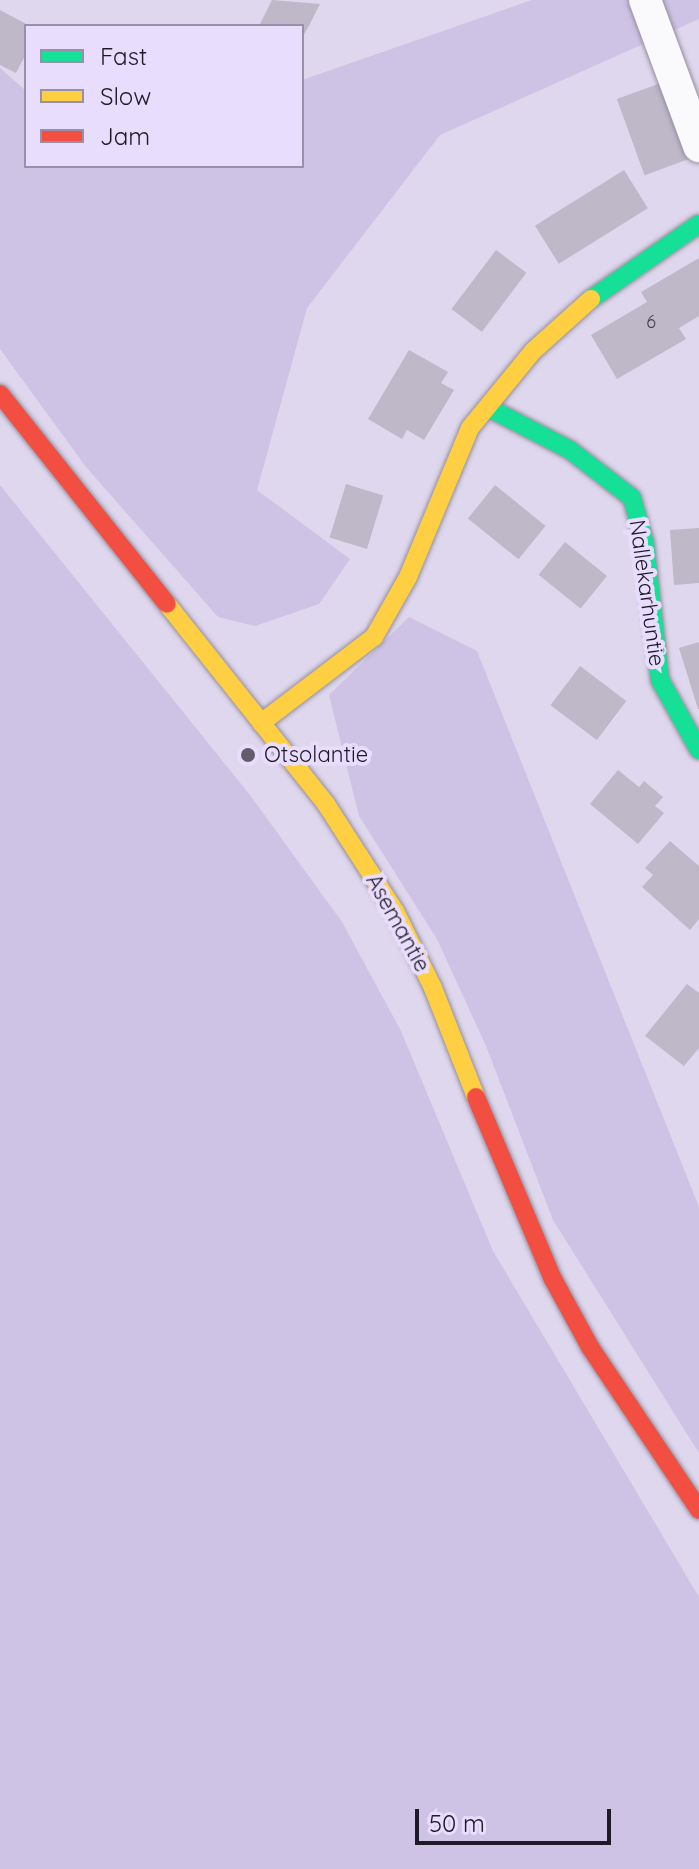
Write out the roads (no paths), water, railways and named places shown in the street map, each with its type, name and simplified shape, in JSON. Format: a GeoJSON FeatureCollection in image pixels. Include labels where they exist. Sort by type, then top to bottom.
{"type":"FeatureCollection","features":[{"type":"Feature","properties":{"kind":"main road"},"geometry":{"type":"LineString","coordinates":[[261,723],[374,637],[408,577],[470,428],[491,409],[533,351],[574,310],[699,224]]}},
{"type":"Feature","properties":{"kind":"main road","name":"Asemantie"},"geometry":{"type":"LineString","coordinates":[[0,394],[326,804],[395,911],[433,988],[519,1207],[553,1279],[597,1359],[699,1510]]}},
{"type":"Feature","properties":{"kind":"main road","name":"Nallekarhuntie"},"geometry":{"type":"LineString","coordinates":[[491,409],[570,450],[632,498],[645,544],[660,680],[699,750]]}},
{"type":"Feature","properties":{"kind":"street"},"geometry":{"type":"LineString","coordinates":[[645,0],[699,146]]}},
{"type":"Feature","properties":{"kind":"place","name":"Otsolantie"},"geometry":{"type":"Point","coordinates":[248,755]}}]}
